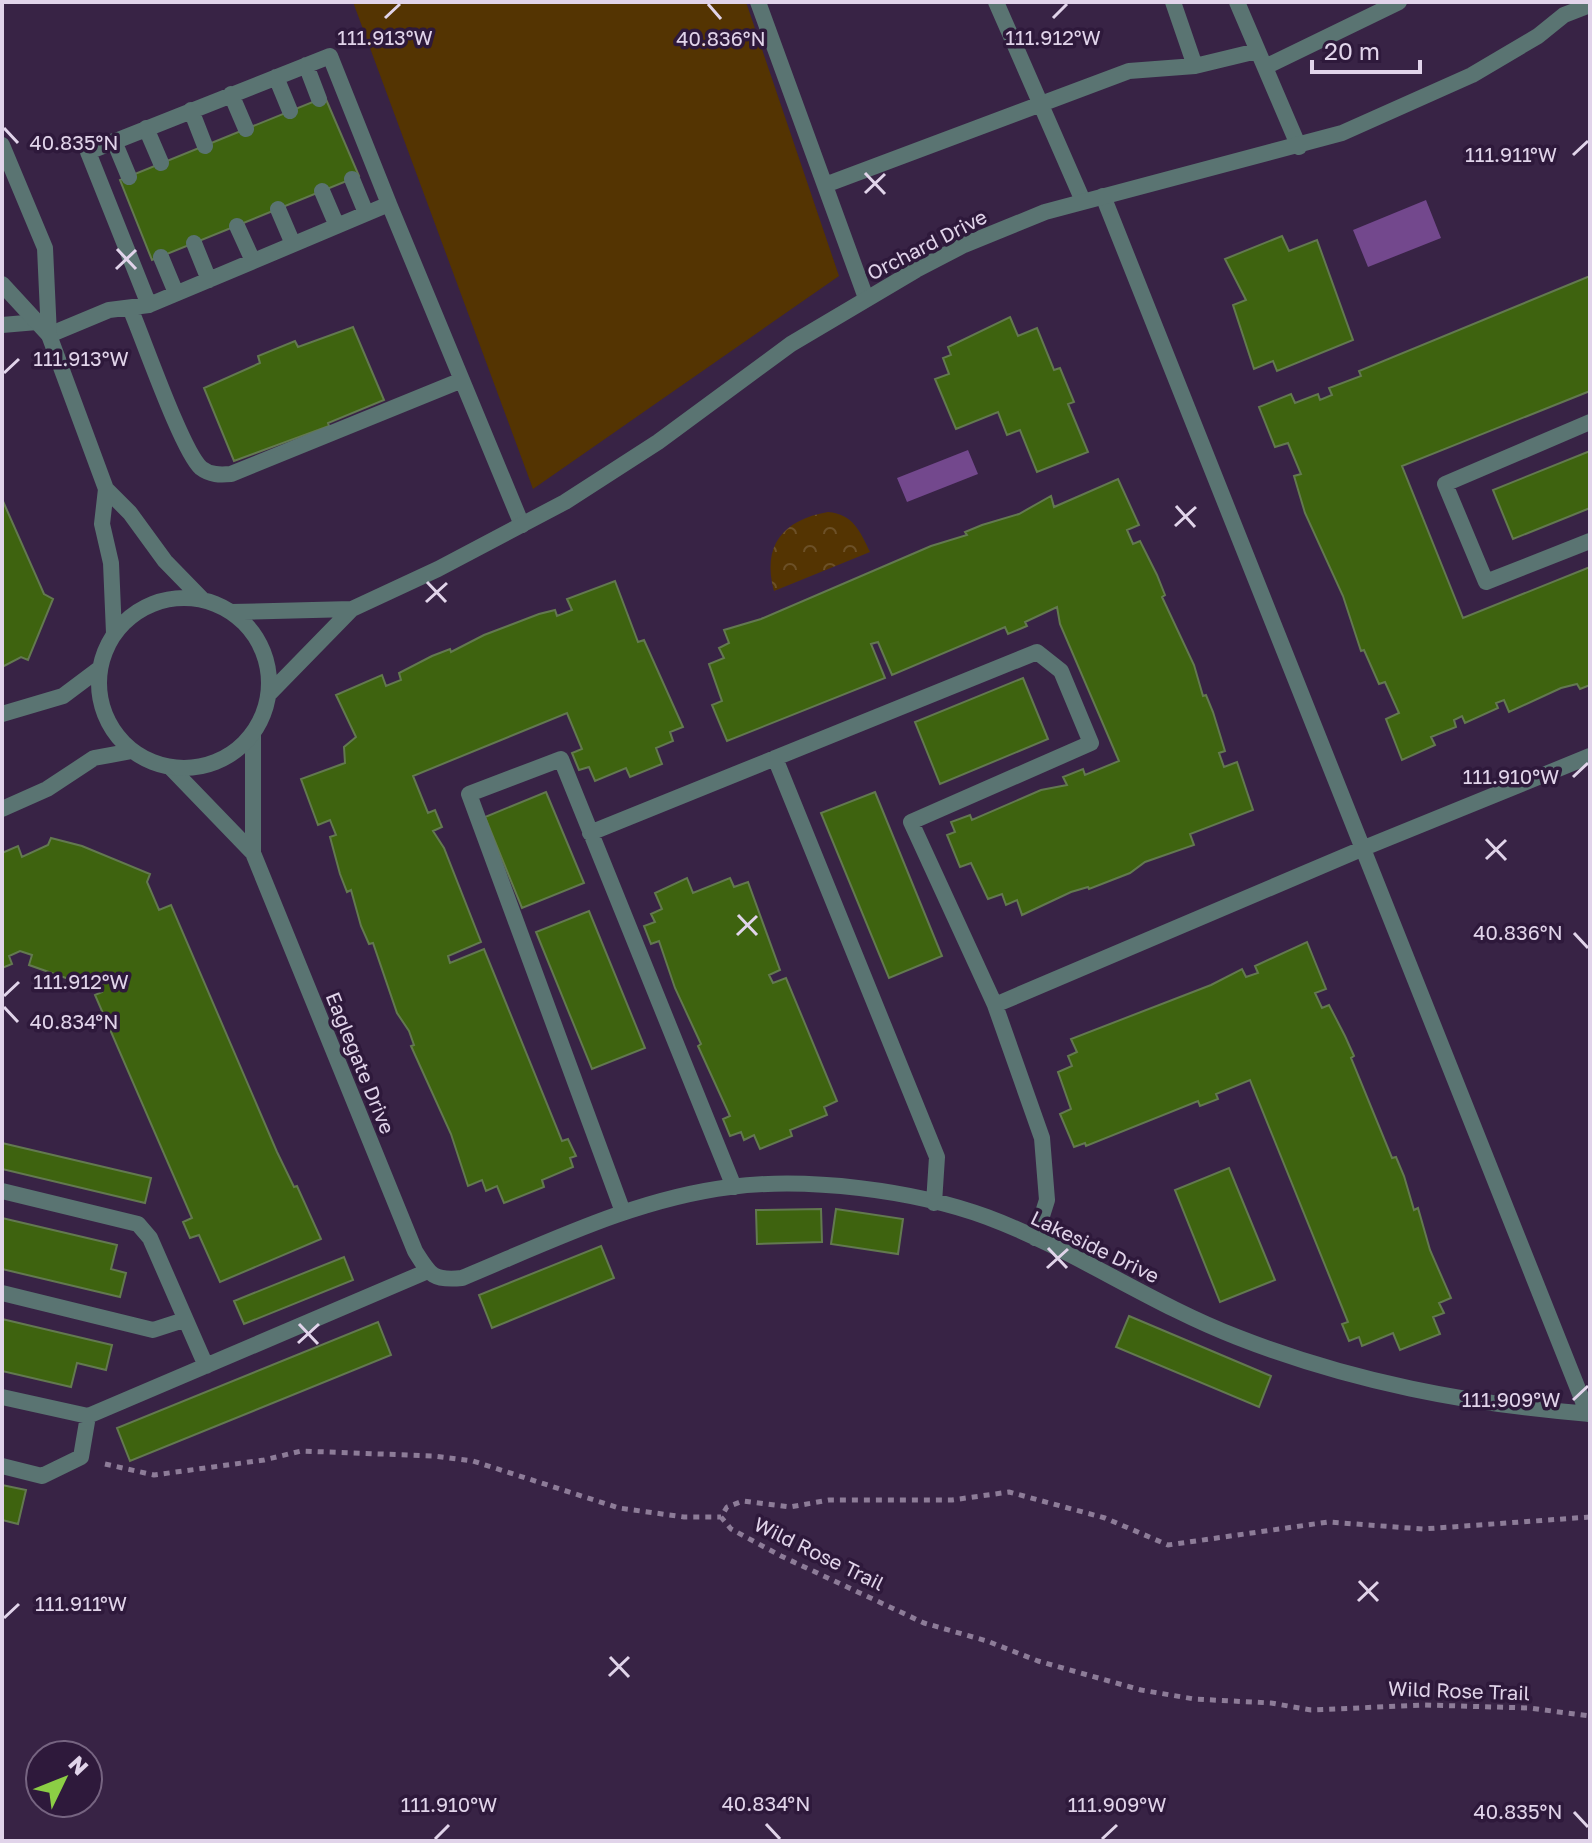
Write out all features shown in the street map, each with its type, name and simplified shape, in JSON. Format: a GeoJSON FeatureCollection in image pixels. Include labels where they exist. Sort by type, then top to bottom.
{"type":"FeatureCollection","features":[{"type":"Feature","properties":{"kind":"street"},"geometry":{"type":"LineString","coordinates":[[758,2],[866,298]]}},
{"type":"Feature","properties":{"kind":"street"},"geometry":{"type":"LineString","coordinates":[[996,2],[1083,201]]}},
{"type":"Feature","properties":{"kind":"street"},"geometry":{"type":"LineString","coordinates":[[1173,2],[1195,66]]}},
{"type":"Feature","properties":{"kind":"street"},"geometry":{"type":"LineString","coordinates":[[1237,2],[1299,147]]}},
{"type":"Feature","properties":{"kind":"street"},"geometry":{"type":"LineString","coordinates":[[1265,67],[1399,2]]}},
{"type":"Feature","properties":{"kind":"street","name":"Orchard Drive"},"geometry":{"type":"LineString","coordinates":[[269,694],[352,609],[522,525],[612,473],[781,352],[866,298],[964,245],[1083,201],[1299,147],[1355,128],[1472,75],[1538,36],[1566,9],[1590,5]]}},
{"type":"Feature","properties":{"kind":"street"},"geometry":{"type":"LineString","coordinates":[[825,185],[1129,71],[1195,66],[1257,51]]}},
{"type":"Feature","properties":{"kind":"street"},"geometry":{"type":"LineString","coordinates":[[149,305],[88,152],[330,56],[522,525]]}},
{"type":"Feature","properties":{"kind":"street"},"geometry":{"type":"LineString","coordinates":[[306,65],[319,99]]}},
{"type":"Feature","properties":{"kind":"street"},"geometry":{"type":"LineString","coordinates":[[276,77],[290,111]]}},
{"type":"Feature","properties":{"kind":"street"},"geometry":{"type":"LineString","coordinates":[[231,94],[246,129]]}},
{"type":"Feature","properties":{"kind":"street"},"geometry":{"type":"LineString","coordinates":[[191,110],[205,146]]}},
{"type":"Feature","properties":{"kind":"street"},"geometry":{"type":"LineString","coordinates":[[146,128],[161,163]]}},
{"type":"Feature","properties":{"kind":"street"},"geometry":{"type":"LineString","coordinates":[[114,141],[129,177]]}},
{"type":"Feature","properties":{"kind":"street"},"geometry":{"type":"LineString","coordinates":[[2,145],[45,248],[49,335],[106,489],[130,513],[165,561],[203,600],[231,612],[245,624],[265,656],[269,694],[253,734],[224,758],[189,768],[170,767],[132,751],[116,735],[104,715],[99,692],[99,669],[114,633],[111,563],[102,524],[106,489]]}},
{"type":"Feature","properties":{"kind":"street"},"geometry":{"type":"LineString","coordinates":[[352,179],[366,213]]}},
{"type":"Feature","properties":{"kind":"street"},"geometry":{"type":"LineString","coordinates":[[322,191],[337,226]]}},
{"type":"Feature","properties":{"kind":"street"},"geometry":{"type":"LineString","coordinates":[[1103,196],[1589,1414]]}},
{"type":"Feature","properties":{"kind":"street"},"geometry":{"type":"LineString","coordinates":[[49,335],[109,310],[149,305],[389,204]]}},
{"type":"Feature","properties":{"kind":"street"},"geometry":{"type":"LineString","coordinates":[[278,209],[293,244]]}},
{"type":"Feature","properties":{"kind":"street"},"geometry":{"type":"LineString","coordinates":[[237,226],[253,261]]}},
{"type":"Feature","properties":{"kind":"street"},"geometry":{"type":"LineString","coordinates":[[194,243],[209,280]]}},
{"type":"Feature","properties":{"kind":"street"},"geometry":{"type":"LineString","coordinates":[[161,257],[176,293]]}},
{"type":"Feature","properties":{"kind":"street"},"geometry":{"type":"LineString","coordinates":[[2,284],[49,335]]}},
{"type":"Feature","properties":{"kind":"street"},"geometry":{"type":"LineString","coordinates":[[130,308],[186,445],[203,470],[218,475],[242,470],[462,380]]}},
{"type":"Feature","properties":{"kind":"street"},"geometry":{"type":"LineString","coordinates":[[2,325],[37,322]]}},
{"type":"Feature","properties":{"kind":"street"},"geometry":{"type":"LineString","coordinates":[[1590,422],[1445,484],[1486,582],[1590,541]]}},
{"type":"Feature","properties":{"kind":"street"},"geometry":{"type":"LineString","coordinates":[[114,633],[144,607],[163,600],[203,600]]}},
{"type":"Feature","properties":{"kind":"street","name":"Orchard Drive"},"geometry":{"type":"LineString","coordinates":[[231,612],[352,609]]}},
{"type":"Feature","properties":{"kind":"street"},"geometry":{"type":"LineString","coordinates":[[590,833],[1037,652],[1061,671],[1091,743],[911,822],[995,1005],[1042,1138],[1047,1200],[1035,1238]]}},
{"type":"Feature","properties":{"kind":"street"},"geometry":{"type":"LineString","coordinates":[[2,714],[63,696],[99,669]]}},
{"type":"Feature","properties":{"kind":"street","name":"Eaglegate Drive"},"geometry":{"type":"LineString","coordinates":[[253,734],[253,853]]}},
{"type":"Feature","properties":{"kind":"street"},"geometry":{"type":"LineString","coordinates":[[2,809],[47,789],[94,758],[132,751]]}},
{"type":"Feature","properties":{"kind":"street"},"geometry":{"type":"LineString","coordinates":[[995,1005],[1590,756]]}},
{"type":"Feature","properties":{"kind":"street"},"geometry":{"type":"LineString","coordinates":[[775,758],[937,1157],[939,1174],[934,1203]]}},
{"type":"Feature","properties":{"kind":"street"},"geometry":{"type":"LineString","coordinates":[[623,1212],[469,794],[561,759],[734,1187]]}},
{"type":"Feature","properties":{"kind":"street","name":"Eaglegate Drive"},"geometry":{"type":"LineString","coordinates":[[170,767],[253,853],[415,1251],[435,1275]]}},
{"type":"Feature","properties":{"kind":"street","name":"Lakeside Drive"},"geometry":{"type":"LineString","coordinates":[[88,1416],[435,1275],[462,1278],[623,1212],[678,1195],[734,1187],[843,1188],[934,1203],[985,1217],[1035,1238],[1235,1336],[1319,1366],[1415,1391],[1504,1406],[1589,1414]]}},
{"type":"Feature","properties":{"kind":"street"},"geometry":{"type":"LineString","coordinates":[[2,1191],[138,1224],[150,1238],[206,1366]]}},
{"type":"Feature","properties":{"kind":"street"},"geometry":{"type":"LineString","coordinates":[[2,1293],[153,1330],[184,1320]]}},
{"type":"Feature","properties":{"kind":"street"},"geometry":{"type":"LineString","coordinates":[[2,1397],[88,1416],[81,1457],[42,1476],[2,1466]]}},
{"type":"Feature","properties":{"kind":"path"},"geometry":{"type":"LineString","coordinates":[[104,1464],[154,1475],[301,1451],[434,1456],[473,1461],[619,1508],[684,1517],[721,1517]]}},
{"type":"Feature","properties":{"kind":"path","name":"Wild Rose Trail"},"geometry":{"type":"LineString","coordinates":[[1590,1517],[1437,1529],[1328,1522],[1168,1545],[1105,1518],[1009,1492],[952,1500],[829,1500],[790,1507],[743,1501],[727,1507],[721,1517],[731,1529],[781,1556],[924,1623],[987,1641],[1038,1661],[1141,1690],[1194,1699],[1271,1703],[1311,1710],[1425,1705],[1529,1708],[1590,1716]]}},
{"type":"Feature","properties":{"kind":"green space"},"geometry":{"type":"Polygon","coordinates":[[[353,2],[746,2],[839,276],[533,489],[353,2]]]}},
{"type":"Feature","properties":{"kind":"green space"},"geometry":{"type":"Polygon","coordinates":[[[828,512],[850,520],[870,552],[774,591],[771,561],[779,538],[798,521],[828,512]]]}},
{"type":"Feature","properties":{"kind":"shaded area"},"geometry":{"type":"Polygon","coordinates":[[[1426,200],[1441,238],[1368,267],[1353,230],[1426,200]]]}},
{"type":"Feature","properties":{"kind":"shaded area"},"geometry":{"type":"Polygon","coordinates":[[[968,450],[978,474],[907,502],[897,478],[968,450]]]}},
{"type":"Feature","properties":{"kind":"building"},"geometry":{"type":"Polygon","coordinates":[[[325,97],[359,176],[152,260],[120,180],[325,97]]]}},
{"type":"Feature","properties":{"kind":"building"},"geometry":{"type":"Polygon","coordinates":[[[1282,236],[1289,251],[1317,240],[1353,340],[1277,371],[1273,361],[1254,369],[1233,305],[1246,300],[1225,259],[1282,236]]]}},
{"type":"Feature","properties":{"kind":"building"},"geometry":{"type":"Polygon","coordinates":[[[1590,276],[1590,391],[1402,466],[1463,618],[1590,567],[1590,685],[1580,689],[1577,684],[1561,688],[1509,712],[1504,700],[1496,703],[1498,708],[1465,723],[1462,716],[1454,720],[1456,727],[1431,737],[1435,745],[1402,760],[1386,719],[1399,713],[1385,682],[1379,684],[1364,650],[1361,651],[1343,596],[1305,513],[1294,476],[1301,474],[1288,443],[1275,447],[1259,407],[1291,394],[1295,403],[1318,394],[1320,400],[1332,395],[1329,388],[1361,376],[1359,371],[1590,276]]]}},
{"type":"Feature","properties":{"kind":"building"},"geometry":{"type":"Polygon","coordinates":[[[1010,317],[1018,336],[1037,328],[1054,370],[1060,368],[1074,402],[1068,404],[1088,452],[1037,472],[1020,430],[1007,435],[998,412],[956,429],[935,379],[949,374],[943,358],[951,355],[948,347],[1010,317]]]}},
{"type":"Feature","properties":{"kind":"building"},"geometry":{"type":"Polygon","coordinates":[[[353,327],[384,400],[328,423],[329,426],[234,461],[204,388],[260,363],[258,356],[295,341],[298,347],[353,327]]]}},
{"type":"Feature","properties":{"kind":"building"},"geometry":{"type":"Polygon","coordinates":[[[1590,451],[1590,508],[1513,539],[1493,490],[1590,451]]]}},
{"type":"Feature","properties":{"kind":"building"},"geometry":{"type":"Polygon","coordinates":[[[1118,479],[1139,525],[1127,530],[1133,544],[1140,541],[1157,575],[1165,595],[1162,597],[1194,665],[1203,696],[1206,695],[1213,712],[1225,751],[1219,753],[1224,767],[1237,762],[1253,810],[1190,834],[1194,845],[1145,862],[1130,873],[1089,889],[1071,892],[1022,915],[1017,900],[1006,905],[1002,894],[988,899],[971,863],[960,867],[947,835],[955,832],[951,822],[970,815],[972,820],[1041,790],[1067,785],[1063,777],[1083,769],[1085,775],[1119,761],[1060,624],[1057,607],[1008,634],[1005,627],[892,675],[878,642],[871,644],[885,678],[727,741],[712,705],[722,701],[709,664],[724,658],[719,648],[729,643],[724,630],[761,619],[931,546],[967,535],[965,532],[982,525],[1019,514],[1051,496],[1054,507],[1118,479]]]}},
{"type":"Feature","properties":{"kind":"building"},"geometry":{"type":"Polygon","coordinates":[[[2,499],[44,594],[53,599],[28,660],[21,657],[2,667],[2,499]]]}},
{"type":"Feature","properties":{"kind":"building"},"geometry":{"type":"Polygon","coordinates":[[[615,581],[638,642],[644,640],[683,727],[670,732],[673,741],[656,748],[662,764],[630,777],[626,768],[595,781],[589,767],[579,770],[572,753],[582,749],[567,713],[413,776],[428,813],[435,810],[442,827],[433,831],[444,848],[481,942],[448,956],[450,963],[484,949],[562,1141],[568,1139],[576,1156],[570,1158],[573,1167],[542,1180],[544,1187],[504,1203],[497,1186],[486,1191],[482,1180],[468,1186],[451,1134],[411,1046],[414,1045],[409,1031],[397,1013],[373,943],[369,944],[351,890],[347,892],[340,874],[330,837],[336,835],[330,820],[318,825],[301,779],[345,763],[344,747],[356,737],[336,695],[382,675],[386,686],[401,680],[399,673],[432,656],[450,649],[451,652],[484,635],[539,614],[555,610],[557,616],[572,610],[567,599],[615,581]]]}},
{"type":"Feature","properties":{"kind":"building"},"geometry":{"type":"Polygon","coordinates":[[[1023,678],[1048,739],[940,784],[915,722],[1023,678]]]}},
{"type":"Feature","properties":{"kind":"building"},"geometry":{"type":"Polygon","coordinates":[[[546,792],[584,883],[522,908],[485,817],[546,792]]]}},
{"type":"Feature","properties":{"kind":"building"},"geometry":{"type":"Polygon","coordinates":[[[875,792],[942,956],[889,978],[821,813],[875,792]]]}},
{"type":"Feature","properties":{"kind":"building"},"geometry":{"type":"Polygon","coordinates":[[[51,838],[82,846],[150,874],[147,882],[159,910],[171,905],[277,1152],[294,1187],[297,1186],[321,1239],[220,1282],[199,1235],[190,1238],[183,1222],[192,1218],[95,995],[102,992],[97,979],[86,975],[83,984],[29,965],[32,955],[20,951],[9,956],[12,964],[2,968],[2,853],[18,846],[22,857],[48,845],[51,838]]]}},
{"type":"Feature","properties":{"kind":"building"},"geometry":{"type":"Polygon","coordinates":[[[687,878],[693,893],[730,878],[734,887],[748,882],[780,970],[769,975],[773,983],[786,978],[837,1101],[824,1107],[827,1115],[790,1130],[792,1136],[760,1149],[754,1135],[744,1140],[741,1132],[730,1136],[723,1119],[730,1116],[698,1046],[701,1044],[675,988],[659,941],[651,944],[644,926],[655,922],[651,914],[662,909],[655,893],[687,878]]]}},
{"type":"Feature","properties":{"kind":"building"},"geometry":{"type":"Polygon","coordinates":[[[589,911],[645,1048],[592,1069],[536,932],[589,911]]]}},
{"type":"Feature","properties":{"kind":"building"},"geometry":{"type":"Polygon","coordinates":[[[1307,942],[1326,989],[1315,993],[1322,1008],[1329,1005],[1354,1056],[1351,1058],[1392,1158],[1396,1157],[1404,1176],[1414,1210],[1418,1208],[1430,1250],[1451,1298],[1439,1303],[1444,1313],[1433,1317],[1440,1334],[1400,1350],[1393,1333],[1362,1346],[1359,1337],[1349,1341],[1342,1324],[1348,1322],[1250,1080],[1216,1094],[1218,1099],[1200,1106],[1198,1101],[1086,1146],[1085,1143],[1074,1147],[1060,1114],[1071,1109],[1058,1072],[1072,1066],[1068,1056],[1077,1052],[1071,1039],[1211,985],[1242,969],[1246,977],[1258,973],[1255,966],[1307,942]]]}},
{"type":"Feature","properties":{"kind":"building"},"geometry":{"type":"Polygon","coordinates":[[[2,1143],[151,1178],[145,1203],[2,1169],[2,1143]]]}},
{"type":"Feature","properties":{"kind":"building"},"geometry":{"type":"Polygon","coordinates":[[[1229,1168],[1275,1280],[1220,1302],[1175,1190],[1229,1168]]]}},
{"type":"Feature","properties":{"kind":"building"},"geometry":{"type":"Polygon","coordinates":[[[821,1209],[822,1242],[757,1244],[756,1210],[821,1209]]]}},
{"type":"Feature","properties":{"kind":"building"},"geometry":{"type":"Polygon","coordinates":[[[836,1209],[903,1219],[898,1254],[831,1244],[836,1209]]]}},
{"type":"Feature","properties":{"kind":"building"},"geometry":{"type":"Polygon","coordinates":[[[2,1218],[117,1245],[111,1269],[126,1273],[120,1297],[2,1269],[2,1218]]]}},
{"type":"Feature","properties":{"kind":"building"},"geometry":{"type":"Polygon","coordinates":[[[601,1246],[614,1278],[492,1328],[479,1295],[601,1246]]]}},
{"type":"Feature","properties":{"kind":"building"},"geometry":{"type":"Polygon","coordinates":[[[344,1257],[353,1280],[244,1324],[234,1301],[344,1257]]]}},
{"type":"Feature","properties":{"kind":"building"},"geometry":{"type":"Polygon","coordinates":[[[1129,1316],[1271,1376],[1259,1407],[1116,1347],[1129,1316]]]}},
{"type":"Feature","properties":{"kind":"building"},"geometry":{"type":"Polygon","coordinates":[[[2,1319],[112,1345],[106,1370],[77,1363],[71,1387],[2,1371],[2,1319]]]}},
{"type":"Feature","properties":{"kind":"building"},"geometry":{"type":"Polygon","coordinates":[[[378,1322],[391,1355],[130,1461],[117,1428],[378,1322]]]}},
{"type":"Feature","properties":{"kind":"building"},"geometry":{"type":"Polygon","coordinates":[[[2,1485],[26,1490],[18,1524],[2,1520],[2,1485]]]}}]}
